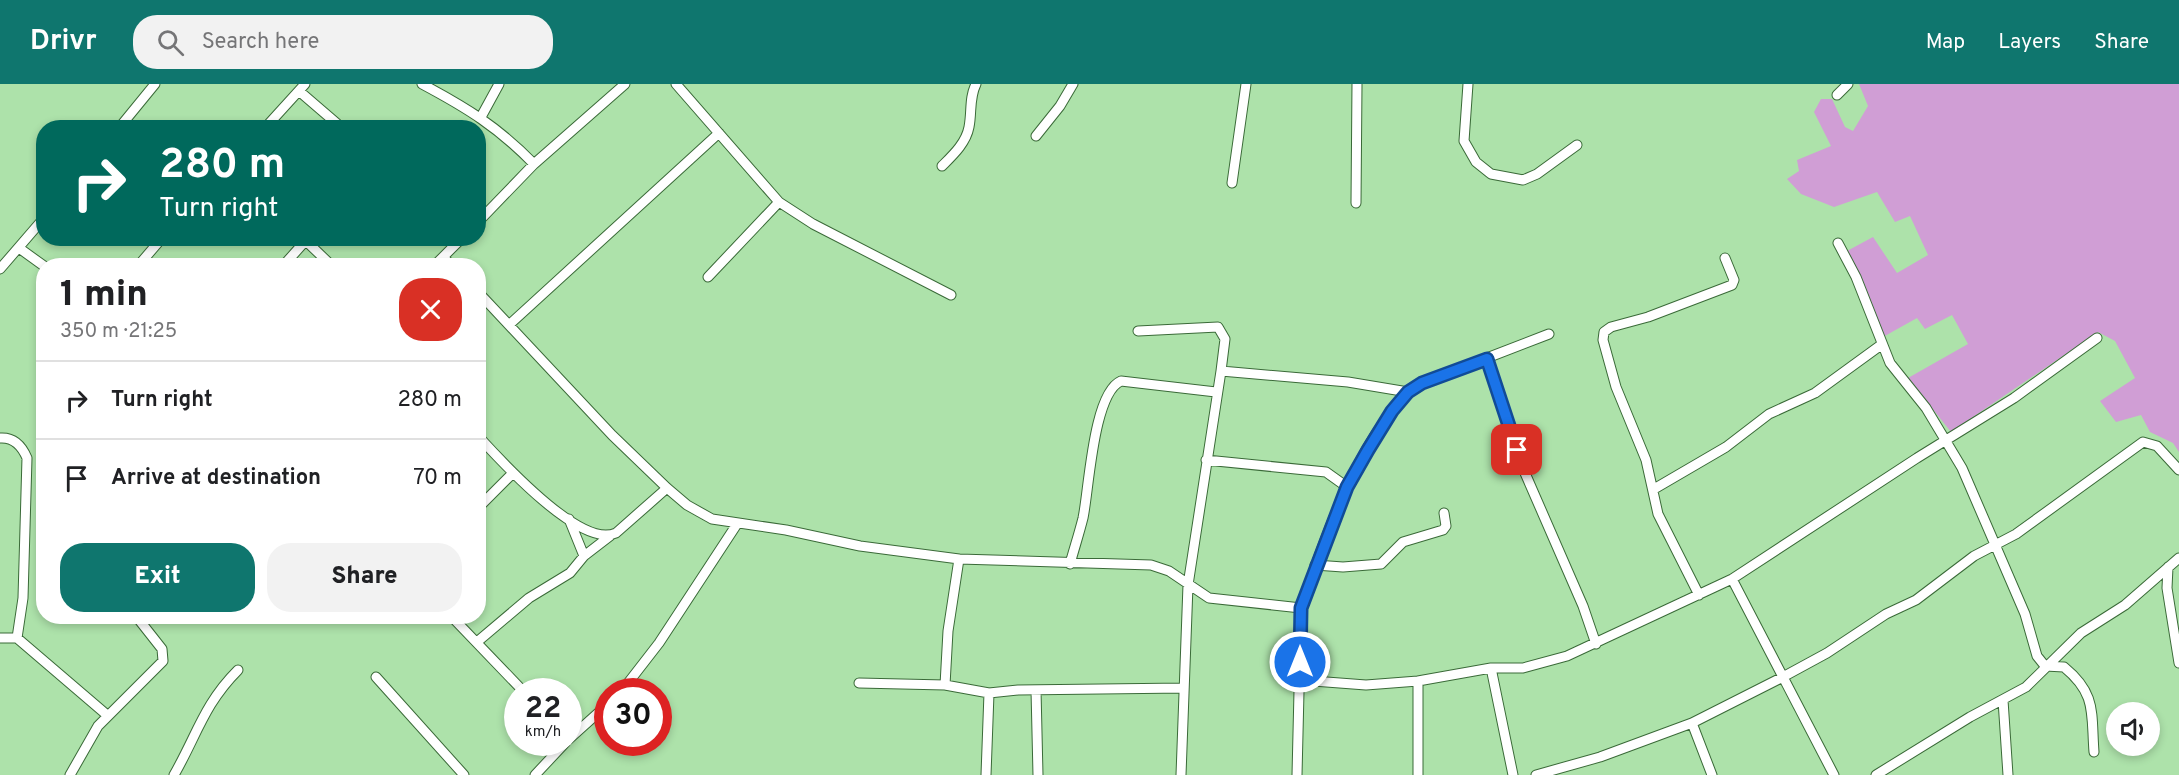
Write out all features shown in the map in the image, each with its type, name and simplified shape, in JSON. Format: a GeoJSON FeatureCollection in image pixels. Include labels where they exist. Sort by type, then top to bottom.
{"type":"FeatureCollection","features":[{"type":"Feature","properties":{"kind":"street"},"geometry":{"type":"LineString","coordinates":[[125,120],[154,84]]}},
{"type":"Feature","properties":{"kind":"street"},"geometry":{"type":"LineString","coordinates":[[422,84],[485,120]]}},
{"type":"Feature","properties":{"kind":"street"},"geometry":{"type":"LineString","coordinates":[[481,117],[499,84]]}},
{"type":"Feature","properties":{"kind":"street"},"geometry":{"type":"LineString","coordinates":[[676,84],[779,202],[813,224],[951,295]]}},
{"type":"Feature","properties":{"kind":"street"},"geometry":{"type":"LineString","coordinates":[[942,166],[959,148],[969,128],[970,105],[976,84]]}},
{"type":"Feature","properties":{"kind":"street"},"geometry":{"type":"LineString","coordinates":[[1036,136],[1060,106],[1073,84]]}},
{"type":"Feature","properties":{"kind":"street"},"geometry":{"type":"LineString","coordinates":[[1232,183],[1246,84]]}},
{"type":"Feature","properties":{"kind":"street"},"geometry":{"type":"LineString","coordinates":[[1356,203],[1357,84]]}},
{"type":"Feature","properties":{"kind":"street"},"geometry":{"type":"LineString","coordinates":[[1467,84],[1464,141],[1476,162],[1491,174],[1523,180],[1537,174],[1577,145]]}},
{"type":"Feature","properties":{"kind":"street"},"geometry":{"type":"LineString","coordinates":[[1837,96],[1848,84]]}},
{"type":"Feature","properties":{"kind":"street"},"geometry":{"type":"LineString","coordinates":[[486,214],[534,164],[623,85]]}},
{"type":"Feature","properties":{"kind":"street"},"geometry":{"type":"LineString","coordinates":[[272,120],[302,88],[334,120]]}},
{"type":"Feature","properties":{"kind":"street"},"geometry":{"type":"LineString","coordinates":[[486,121],[505,134],[534,164]]}},
{"type":"Feature","properties":{"kind":"street"},"geometry":{"type":"LineString","coordinates":[[510,324],[719,134]]}},
{"type":"Feature","properties":{"kind":"street"},"geometry":{"type":"LineString","coordinates":[[708,277],[779,202]]}},
{"type":"Feature","properties":{"kind":"street"},"geometry":{"type":"LineString","coordinates":[[0,269],[36,228]]}},
{"type":"Feature","properties":{"kind":"street"},"geometry":{"type":"LineString","coordinates":[[1838,243],[1856,277],[1890,363],[1926,408],[1975,494],[2025,614],[2037,656],[2045,666],[2064,667],[2086,689],[2091,703],[2094,752]]}},
{"type":"Feature","properties":{"kind":"street"},"geometry":{"type":"LineString","coordinates":[[145,258],[155,246]]}},
{"type":"Feature","properties":{"kind":"street"},"geometry":{"type":"LineString","coordinates":[[290,258],[301,246]]}},
{"type":"Feature","properties":{"kind":"street"},"geometry":{"type":"LineString","coordinates":[[313,246],[324,258]]}},
{"type":"Feature","properties":{"kind":"street"},"geometry":{"type":"LineString","coordinates":[[443,257],[454,246]]}},
{"type":"Feature","properties":{"kind":"street"},"geometry":{"type":"LineString","coordinates":[[19,248],[36,260]]}},
{"type":"Feature","properties":{"kind":"street"},"geometry":{"type":"LineString","coordinates":[[1699,595],[1658,514],[1646,460],[1616,387],[1603,340],[1604,332],[1611,327],[1648,317],[1732,285],[1734,280],[1725,258]]}},
{"type":"Feature","properties":{"kind":"street"},"geometry":{"type":"LineString","coordinates":[[486,300],[612,435],[667,488],[700,514],[737,524],[786,530],[860,546],[959,559],[1161,567],[1209,598],[1301,608]]}},
{"type":"Feature","properties":{"kind":"street"},"geometry":{"type":"LineString","coordinates":[[1138,331],[1218,327],[1225,339],[1188,585],[1181,775]]}},
{"type":"Feature","properties":{"kind":"street"},"geometry":{"type":"LineString","coordinates":[[1297,775],[1301,608],[1315,565],[1347,487],[1392,411],[1408,392],[1422,383],[1548,334]]}},
{"type":"Feature","properties":{"kind":"street"},"geometry":{"type":"LineString","coordinates":[[1300,680],[1366,686],[1418,681],[1491,668],[1523,668],[1567,656],[1596,644],[1732,579],[2026,390],[2097,338]]}},
{"type":"Feature","properties":{"kind":"street"},"geometry":{"type":"LineString","coordinates":[[1654,489],[1726,447],[1769,414],[1815,393],[1881,345]]}},
{"type":"Feature","properties":{"kind":"street"},"geometry":{"type":"LineString","coordinates":[[1487,359],[1524,473],[1584,606],[1596,644]]}},
{"type":"Feature","properties":{"kind":"street"},"geometry":{"type":"LineString","coordinates":[[1221,372],[1348,382],[1408,392]]}},
{"type":"Feature","properties":{"kind":"street"},"geometry":{"type":"LineString","coordinates":[[1070,564],[1083,518],[1098,422],[1113,386],[1121,381],[1216,392]]}},
{"type":"Feature","properties":{"kind":"street"},"geometry":{"type":"LineString","coordinates":[[0,438],[13,440],[19,444],[27,458],[23,598],[18,638]]}},
{"type":"Feature","properties":{"kind":"street"},"geometry":{"type":"LineString","coordinates":[[1536,775],[1600,757],[1692,723],[1827,653],[1886,614],[1916,600],[1974,556],[1995,546],[2143,442],[2157,446],[2179,470]]}},
{"type":"Feature","properties":{"kind":"street"},"geometry":{"type":"LineString","coordinates":[[486,444],[539,497],[592,532],[610,536]]}},
{"type":"Feature","properties":{"kind":"street"},"geometry":{"type":"LineString","coordinates":[[1206,460],[1326,472],[1347,487]]}},
{"type":"Feature","properties":{"kind":"street"},"geometry":{"type":"LineString","coordinates":[[486,500],[513,473]]}},
{"type":"Feature","properties":{"kind":"street"},"geometry":{"type":"LineString","coordinates":[[477,642],[529,598],[570,573],[584,556],[667,488]]}},
{"type":"Feature","properties":{"kind":"street"},"geometry":{"type":"LineString","coordinates":[[1315,565],[1343,567],[1381,564],[1403,542],[1443,530],[1446,526],[1444,513]]}},
{"type":"Feature","properties":{"kind":"street"},"geometry":{"type":"LineString","coordinates":[[568,518],[584,556]]}},
{"type":"Feature","properties":{"kind":"street"},"geometry":{"type":"LineString","coordinates":[[632,678],[659,642],[737,524]]}},
{"type":"Feature","properties":{"kind":"street"},"geometry":{"type":"LineString","coordinates":[[1876,775],[1970,717],[2026,687],[2081,633],[2125,605],[2179,558]]}},
{"type":"Feature","properties":{"kind":"street"},"geometry":{"type":"LineString","coordinates":[[945,685],[948,631],[959,559]]}},
{"type":"Feature","properties":{"kind":"street"},"geometry":{"type":"LineString","coordinates":[[2168,567],[2167,588],[2179,663]]}},
{"type":"Feature","properties":{"kind":"street"},"geometry":{"type":"LineString","coordinates":[[1732,579],[1781,678],[1834,775]]}},
{"type":"Feature","properties":{"kind":"street"},"geometry":{"type":"LineString","coordinates":[[2153,581],[2167,588]]}},
{"type":"Feature","properties":{"kind":"street"},"geometry":{"type":"LineString","coordinates":[[70,775],[89,740],[107,715],[163,661],[162,649],[142,624]]}},
{"type":"Feature","properties":{"kind":"street"},"geometry":{"type":"LineString","coordinates":[[459,624],[511,678]]}},
{"type":"Feature","properties":{"kind":"street"},"geometry":{"type":"LineString","coordinates":[[0,638],[18,638],[107,715]]}},
{"type":"Feature","properties":{"kind":"street"},"geometry":{"type":"LineString","coordinates":[[1491,668],[1513,775]]}},
{"type":"Feature","properties":{"kind":"street"},"geometry":{"type":"LineString","coordinates":[[174,775],[190,748],[207,708],[218,690],[237,670]]}},
{"type":"Feature","properties":{"kind":"street"},"geometry":{"type":"LineString","coordinates":[[376,677],[464,775]]}},
{"type":"Feature","properties":{"kind":"street"},"geometry":{"type":"LineString","coordinates":[[1418,681],[1418,775]]}},
{"type":"Feature","properties":{"kind":"street"},"geometry":{"type":"LineString","coordinates":[[860,684],[945,685],[989,693],[1184,688]]}},
{"type":"Feature","properties":{"kind":"street"},"geometry":{"type":"LineString","coordinates":[[1036,690],[1038,775]]}},
{"type":"Feature","properties":{"kind":"street"},"geometry":{"type":"LineString","coordinates":[[986,775],[989,693]]}},
{"type":"Feature","properties":{"kind":"street"},"geometry":{"type":"LineString","coordinates":[[2003,700],[2008,775]]}},
{"type":"Feature","properties":{"kind":"street"},"geometry":{"type":"LineString","coordinates":[[582,727],[594,717]]}},
{"type":"Feature","properties":{"kind":"street"},"geometry":{"type":"LineString","coordinates":[[1692,723],[1712,775]]}},
{"type":"Feature","properties":{"kind":"street"},"geometry":{"type":"LineString","coordinates":[[535,775],[553,756]]}},
{"type":"Feature","properties":{"kind":"shaded area"},"geometry":{"type":"Polygon","coordinates":[[[1859,84],[2179,84],[2179,452],[2173,443],[2150,432],[2141,415],[2116,422],[2100,401],[2135,378],[2115,341],[2098,332],[1951,432],[1908,378],[1968,344],[1952,315],[1925,329],[1917,318],[1883,337],[1862,281],[1847,251],[1873,237],[1897,273],[1928,255],[1910,216],[1895,222],[1877,192],[1834,207],[1801,194],[1787,179],[1799,171],[1797,160],[1831,146],[1814,112],[1821,99],[1832,99],[1845,127],[1853,131],[1868,106],[1859,84]]]}},
{"type":"Feature","properties":{"kind":"route"},"geometry":{"type":"LineString","coordinates":[[1300,662],[1301,608],[1315,565],[1347,487],[1392,411],[1408,392],[1422,383],[1487,359],[1517,450]]}}]}
